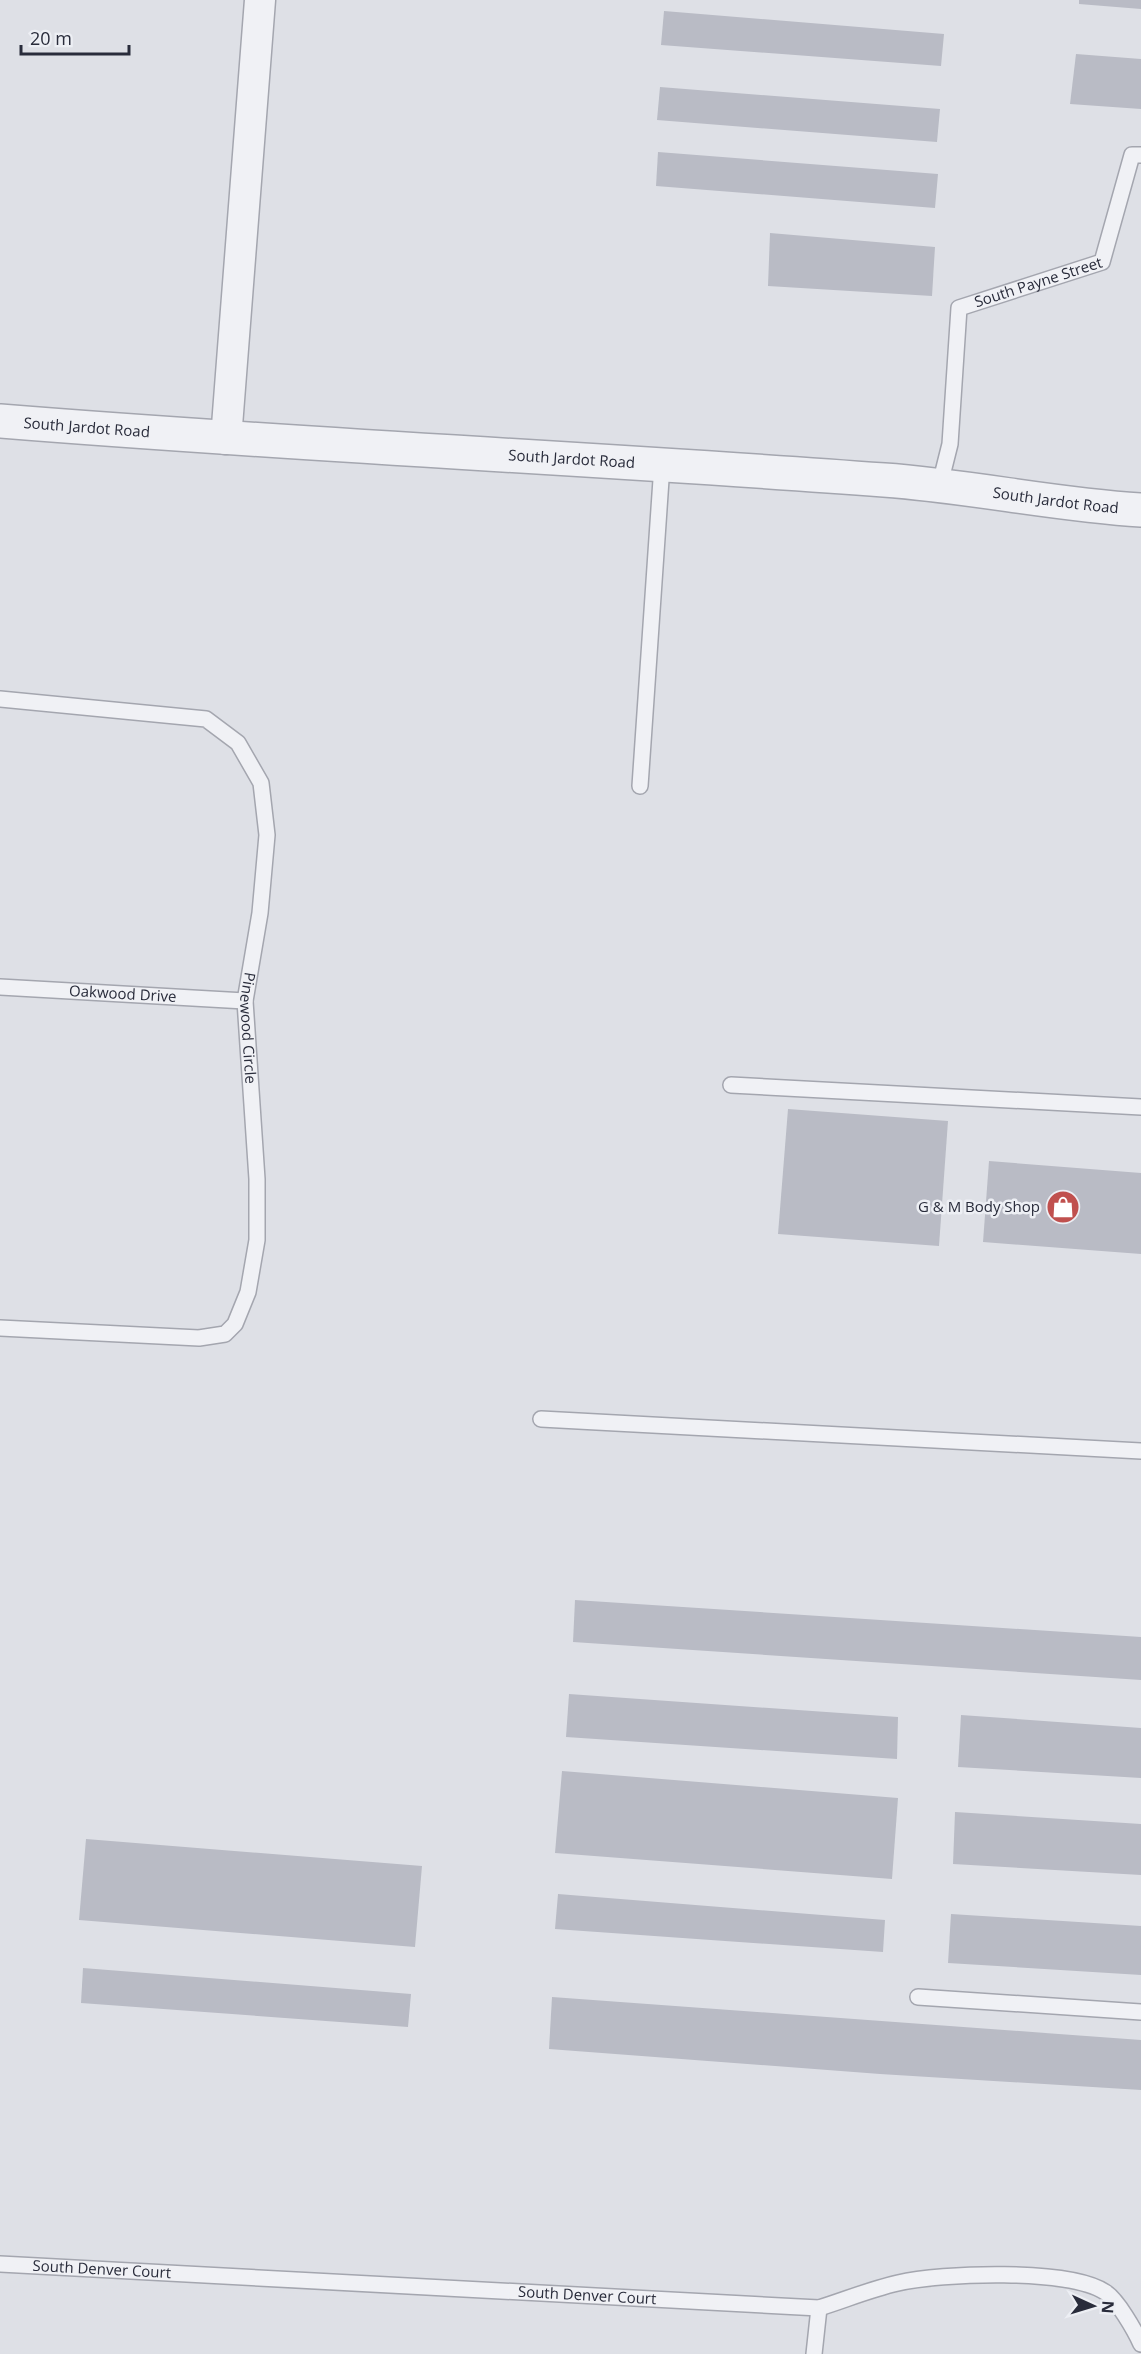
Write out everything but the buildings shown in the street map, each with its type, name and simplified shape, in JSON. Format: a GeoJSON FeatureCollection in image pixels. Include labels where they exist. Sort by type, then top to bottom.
{"type":"FeatureCollection","features":[{"type":"Feature","properties":{"kind":"street"},"geometry":{"type":"LineString","coordinates":[[226,439],[260,0]]}},
{"type":"Feature","properties":{"kind":"street","name":"South Jardot Road"},"geometry":{"type":"LineString","coordinates":[[0,421],[226,439],[940,484],[1110,508],[1141,510]]}},
{"type":"Feature","properties":{"kind":"lane","name":"South Payne Street"},"geometry":{"type":"LineString","coordinates":[[940,484],[950,444],[959,308],[1102,262],[1132,154],[1141,155]]}},
{"type":"Feature","properties":{"kind":"lane"},"geometry":{"type":"LineString","coordinates":[[640,786],[662,465]]}},
{"type":"Feature","properties":{"kind":"lane","name":"Pinewood Circle"},"geometry":{"type":"LineString","coordinates":[[0,699],[206,719],[238,743],[261,783],[267,835],[260,913],[245,1001],[257,1179],[257,1240],[248,1292],[235,1324],[225,1334],[198,1338],[0,1328]]}},
{"type":"Feature","properties":{"kind":"lane","name":"Oakwood Drive"},"geometry":{"type":"LineString","coordinates":[[0,987],[245,1001]]}},
{"type":"Feature","properties":{"kind":"lane"},"geometry":{"type":"LineString","coordinates":[[731,1085],[1141,1107]]}},
{"type":"Feature","properties":{"kind":"lane"},"geometry":{"type":"LineString","coordinates":[[541,1419],[1141,1450]]}},
{"type":"Feature","properties":{"kind":"lane"},"geometry":{"type":"LineString","coordinates":[[918,1997],[1141,2012]]}},
{"type":"Feature","properties":{"kind":"lane","name":"South Denver Court"},"geometry":{"type":"LineString","coordinates":[[0,2264],[819,2308],[898,2283],[960,2275],[1069,2279],[1106,2292],[1134,2327],[1141,2344]]}},
{"type":"Feature","properties":{"kind":"lane"},"geometry":{"type":"LineString","coordinates":[[814,2354],[819,2308]]}},
{"type":"Feature","properties":{"kind":"place","name":"G & M Body Shop"},"geometry":{"type":"Point","coordinates":[1063,1207]}}]}
